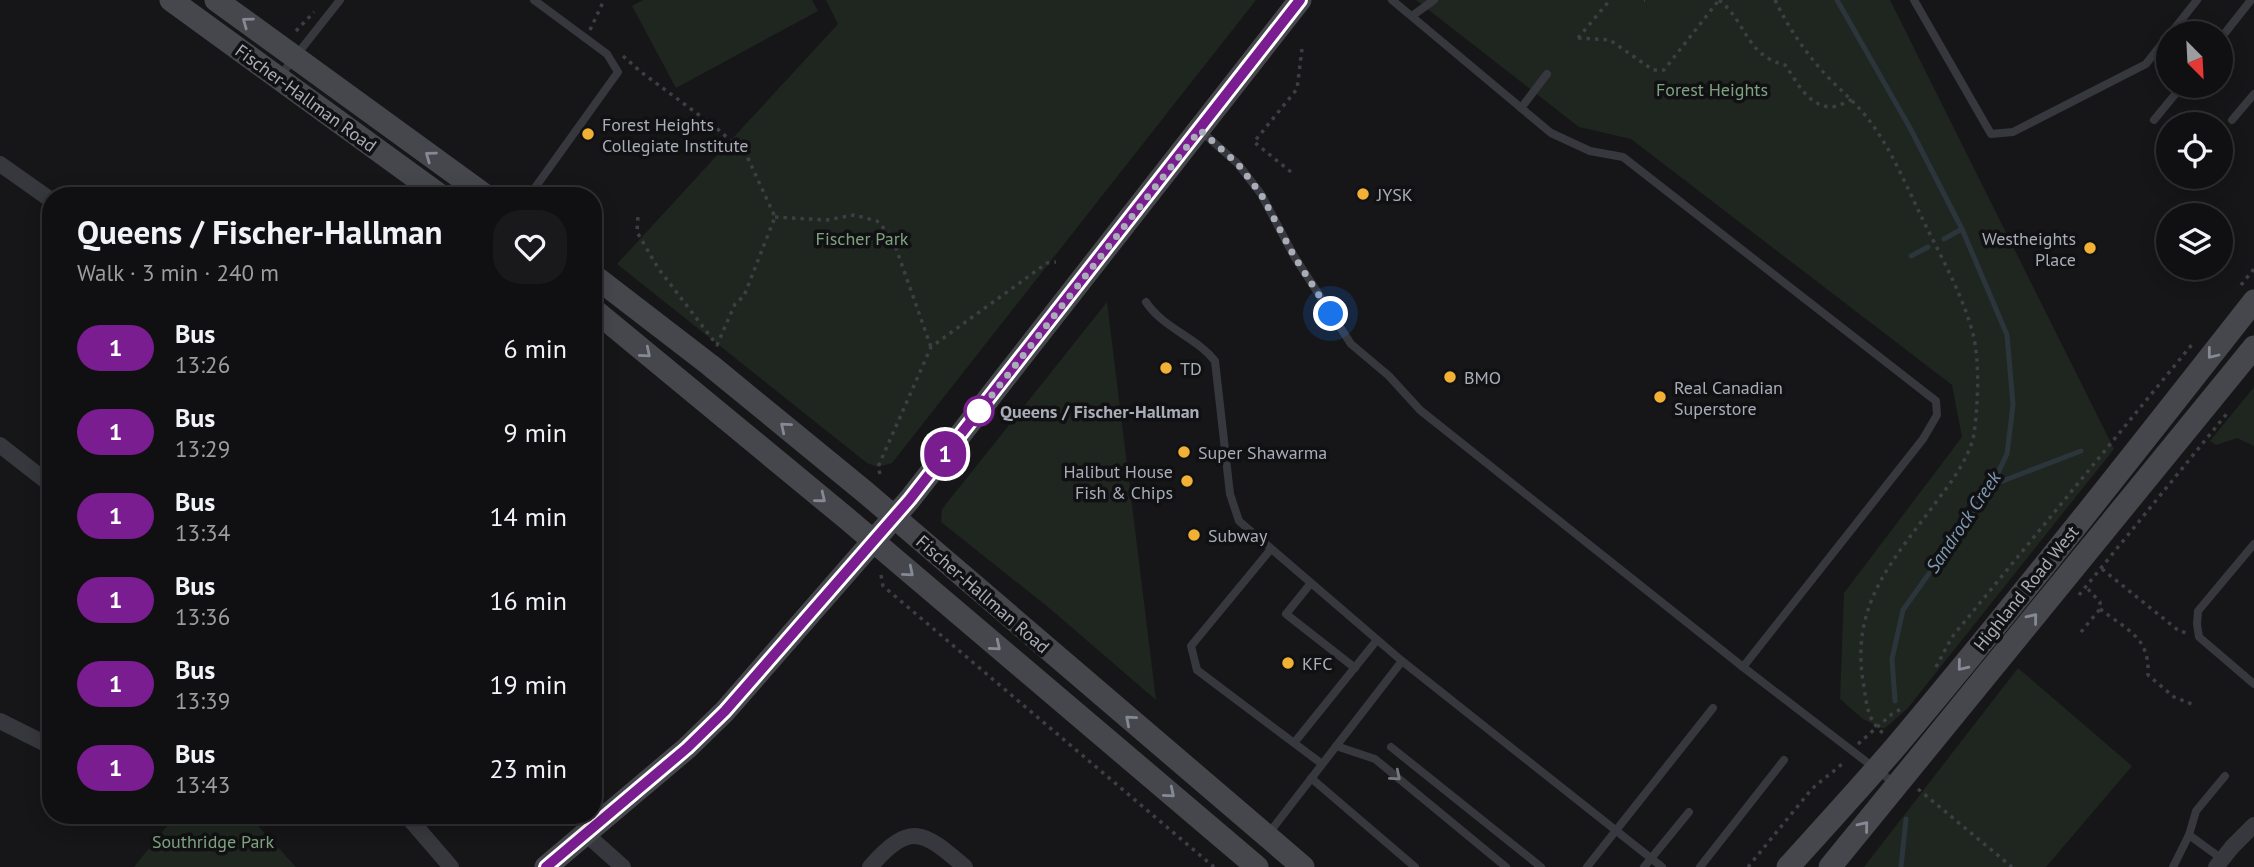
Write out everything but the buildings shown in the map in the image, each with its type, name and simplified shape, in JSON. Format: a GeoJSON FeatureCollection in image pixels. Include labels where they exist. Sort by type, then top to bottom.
{"type":"FeatureCollection","features":[{"type":"Feature","properties":{"kind":"main road","name":"Fischer-Hallman Road"},"geometry":{"type":"LineString","coordinates":[[171,0],[428,187]]}},
{"type":"Feature","properties":{"kind":"main road","name":"Fischer-Hallman Road"},"geometry":{"type":"LineString","coordinates":[[216,0],[474,187]]}},
{"type":"Feature","properties":{"kind":"main road"},"geometry":{"type":"LineString","coordinates":[[602,820],[687,748],[725,711],[874,542],[1300,0]]}},
{"type":"Feature","properties":{"kind":"main road","name":"Fischer-Hallman Road"},"geometry":{"type":"LineString","coordinates":[[602,282],[710,365],[894,518],[1303,867]]}},
{"type":"Feature","properties":{"kind":"main road","name":"Highland Road West"},"geometry":{"type":"LineString","coordinates":[[1788,867],[1876,768],[2075,528],[2245,296]]}},
{"type":"Feature","properties":{"kind":"main road","name":"Fischer-Hallman Road"},"geometry":{"type":"LineString","coordinates":[[602,316],[874,542],[1257,867]]}},
{"type":"Feature","properties":{"kind":"main road","name":"Highland Road West"},"geometry":{"type":"LineString","coordinates":[[1830,867],[1908,787],[2254,347]]}},
{"type":"Feature","properties":{"kind":"main road"},"geometry":{"type":"LineString","coordinates":[[545,867],[598,824]]}},
{"type":"Feature","properties":{"kind":"street"},"geometry":{"type":"LineString","coordinates":[[0,164],[42,194]]}},
{"type":"Feature","properties":{"kind":"street"},"geometry":{"type":"LineString","coordinates":[[0,445],[42,478]]}},
{"type":"Feature","properties":{"kind":"street"},"geometry":{"type":"LineString","coordinates":[[0,721],[42,742]]}},
{"type":"Feature","properties":{"kind":"street"},"geometry":{"type":"LineString","coordinates":[[414,824],[451,867]]}},
{"type":"Feature","properties":{"kind":"street"},"geometry":{"type":"LineString","coordinates":[[2219,863],[2254,825]]}},
{"type":"Feature","properties":{"kind":"street"},"geometry":{"type":"LineString","coordinates":[[586,834],[622,867]]}},
{"type":"Feature","properties":{"kind":"street"},"geometry":{"type":"LineString","coordinates":[[870,867],[896,842],[908,836],[920,835],[934,841],[965,867]]}},
{"type":"Feature","properties":{"kind":"lane"},"geometry":{"type":"LineString","coordinates":[[278,79],[340,0]]}},
{"type":"Feature","properties":{"kind":"lane"},"geometry":{"type":"LineString","coordinates":[[534,0],[607,54],[618,72],[535,187]]}},
{"type":"Feature","properties":{"kind":"lane"},"geometry":{"type":"LineString","coordinates":[[1392,0],[1551,133],[1590,151],[1623,157],[1936,401],[1937,415],[1923,439],[1743,667]]}},
{"type":"Feature","properties":{"kind":"lane"},"geometry":{"type":"LineString","coordinates":[[1412,16],[1434,0]]}},
{"type":"Feature","properties":{"kind":"lane"},"geometry":{"type":"LineString","coordinates":[[1914,0],[1991,134],[2013,132],[2146,64],[2156,51]]}},
{"type":"Feature","properties":{"kind":"lane"},"geometry":{"type":"LineString","coordinates":[[2180,21],[2197,0]]}},
{"type":"Feature","properties":{"kind":"lane"},"geometry":{"type":"LineString","coordinates":[[2233,23],[2251,0]]}},
{"type":"Feature","properties":{"kind":"lane"},"geometry":{"type":"LineString","coordinates":[[1521,108],[1547,74]]}},
{"type":"Feature","properties":{"kind":"lane"},"geometry":{"type":"LineString","coordinates":[[2233,119],[2254,94]]}},
{"type":"Feature","properties":{"kind":"lane"},"geometry":{"type":"LineString","coordinates":[[2154,120],[2172,98]]}},
{"type":"Feature","properties":{"kind":"lane"},"geometry":{"type":"LineString","coordinates":[[1200,130],[1238,164],[1261,194],[1294,256],[1350,344],[1389,376],[1420,410],[1743,667],[1876,768],[1908,787]]}},
{"type":"Feature","properties":{"kind":"lane"},"geometry":{"type":"LineString","coordinates":[[1146,302],[1154,315],[1203,349],[1215,361],[1230,494],[1236,516],[1402,661],[1662,867]]}},
{"type":"Feature","properties":{"kind":"lane"},"geometry":{"type":"LineString","coordinates":[[2254,544],[2198,611],[2197,624],[2199,637],[2254,684]]}},
{"type":"Feature","properties":{"kind":"lane"},"geometry":{"type":"LineString","coordinates":[[1271,549],[1191,646],[1197,670],[1322,764]]}},
{"type":"Feature","properties":{"kind":"lane"},"geometry":{"type":"LineString","coordinates":[[1311,583],[1286,614],[1355,668]]}},
{"type":"Feature","properties":{"kind":"lane"},"geometry":{"type":"LineString","coordinates":[[1294,743],[1377,640]]}},
{"type":"Feature","properties":{"kind":"lane"},"geometry":{"type":"LineString","coordinates":[[1266,836],[1402,661]]}},
{"type":"Feature","properties":{"kind":"lane"},"geometry":{"type":"LineString","coordinates":[[1587,867],[1713,708]]}},
{"type":"Feature","properties":{"kind":"lane"},"geometry":{"type":"LineString","coordinates":[[1336,746],[1375,759],[1506,867]]}},
{"type":"Feature","properties":{"kind":"lane"},"geometry":{"type":"LineString","coordinates":[[1391,747],[1541,867]]}},
{"type":"Feature","properties":{"kind":"lane"},"geometry":{"type":"LineString","coordinates":[[1700,867],[1784,760]]}},
{"type":"Feature","properties":{"kind":"lane"},"geometry":{"type":"LineString","coordinates":[[2174,867],[2189,835],[2196,811],[2225,776]]}},
{"type":"Feature","properties":{"kind":"lane"},"geometry":{"type":"LineString","coordinates":[[1311,778],[1415,867]]}},
{"type":"Feature","properties":{"kind":"lane"},"geometry":{"type":"LineString","coordinates":[[1644,867],[1689,812]]}},
{"type":"Feature","properties":{"kind":"lane"},"geometry":{"type":"LineString","coordinates":[[2189,835],[2219,863]]}},
{"type":"Feature","properties":{"kind":"path"},"geometry":{"type":"LineString","coordinates":[[590,31],[604,0]]}},
{"type":"Feature","properties":{"kind":"path"},"geometry":{"type":"LineString","coordinates":[[1610,0],[1578,38],[1610,40],[1653,70],[1664,70],[1719,0],[1735,16],[1757,52],[1785,65],[1802,93],[1831,107],[1853,99]]}},
{"type":"Feature","properties":{"kind":"path"},"geometry":{"type":"LineString","coordinates":[[580,23],[599,37]]}},
{"type":"Feature","properties":{"kind":"path"},"geometry":{"type":"LineString","coordinates":[[1291,172],[1254,142],[1297,89],[1302,49]]}},
{"type":"Feature","properties":{"kind":"path"},"geometry":{"type":"LineString","coordinates":[[618,51],[746,154],[775,217],[744,296],[735,304],[717,345],[658,268],[637,232],[638,216]]}},
{"type":"Feature","properties":{"kind":"path"},"geometry":{"type":"LineString","coordinates":[[775,217],[827,220],[854,215],[877,221],[892,237],[931,347]]}},
{"type":"Feature","properties":{"kind":"path"},"geometry":{"type":"LineString","coordinates":[[880,474],[878,467],[931,347],[1047,263],[1056,262]]}},
{"type":"Feature","properties":{"kind":"path"},"geometry":{"type":"LineString","coordinates":[[2245,296],[2254,269]]}},
{"type":"Feature","properties":{"kind":"path"},"geometry":{"type":"LineString","coordinates":[[1933,674],[1952,637],[2201,334]]}},
{"type":"Feature","properties":{"kind":"path"},"geometry":{"type":"LineString","coordinates":[[874,542],[883,586],[1214,867]]}},
{"type":"Feature","properties":{"kind":"path"},"geometry":{"type":"LineString","coordinates":[[2102,569],[2179,631],[2199,637]]}},
{"type":"Feature","properties":{"kind":"path"},"geometry":{"type":"LineString","coordinates":[[2087,587],[2099,601],[2100,609],[2142,642],[2147,652],[2148,675],[2174,697],[2194,705]]}},
{"type":"Feature","properties":{"kind":"path"},"geometry":{"type":"LineString","coordinates":[[2081,632],[2100,609]]}},
{"type":"Feature","properties":{"kind":"path"},"geometry":{"type":"LineString","coordinates":[[1862,739],[1892,714],[1909,705]]}},
{"type":"Feature","properties":{"kind":"path"},"geometry":{"type":"LineString","coordinates":[[1748,867],[1811,790],[1843,763]]}},
{"type":"Feature","properties":{"kind":"path"},"geometry":{"type":"LineString","coordinates":[[1908,787],[2012,867]]}},
{"type":"Feature","properties":{"kind":"green space"},"geometry":{"type":"Polygon","coordinates":[[[643,0],[812,0],[818,11],[676,88],[632,6],[643,0]]]}},
{"type":"Feature","properties":{"kind":"green space","name":"Fischer Park"},"geometry":{"type":"Polygon","coordinates":[[[826,0],[1256,0],[892,463],[878,467],[867,463],[617,264],[838,24],[826,0]]]}},
{"type":"Feature","properties":{"kind":"green space","name":"Forest Heights"},"geometry":{"type":"Polygon","coordinates":[[[1416,0],[1890,0],[2114,449],[1907,709],[1884,729],[1863,719],[1840,699],[1844,593],[1962,437],[1952,385],[1631,139],[1579,127],[1416,0]]]}},
{"type":"Feature","properties":{"kind":"green space"},"geometry":{"type":"Polygon","coordinates":[[[1107,302],[1156,700],[1048,607],[941,522],[942,509],[1107,302]]]}},
{"type":"Feature","properties":{"kind":"green space"},"geometry":{"type":"Polygon","coordinates":[[[2254,387],[2254,446],[2237,438],[2216,445],[2210,441],[2254,387]]]}},
{"type":"Feature","properties":{"kind":"green space"},"geometry":{"type":"Polygon","coordinates":[[[2018,668],[2132,766],[2046,867],[1864,867],[2018,668]]]}},
{"type":"Feature","properties":{"kind":"green space","name":"Southridge Park"},"geometry":{"type":"Polygon","coordinates":[[[169,824],[256,824],[296,867],[134,867],[169,824]]]}},
{"type":"Feature","properties":{"kind":"waterway","name":"Sandrock Creek"},"geometry":{"type":"LineString","coordinates":[[1837,0],[1910,128],[1962,229],[2007,335],[2013,405],[2007,454],[1992,485],[1903,610],[1892,659],[1895,701]]}},
{"type":"Feature","properties":{"kind":"waterway"},"geometry":{"type":"LineString","coordinates":[[1944,239],[1962,229]]}},
{"type":"Feature","properties":{"kind":"waterway"},"geometry":{"type":"LineString","coordinates":[[1911,256],[1928,247]]}},
{"type":"Feature","properties":{"kind":"waterway"},"geometry":{"type":"LineString","coordinates":[[1992,485],[2081,451]]}},
{"type":"Feature","properties":{"kind":"waterway","name":"Sandrock Creek"},"geometry":{"type":"LineString","coordinates":[[1901,867],[1906,819]]}},
{"type":"Feature","properties":{"kind":"bus line","name":"1"},"geometry":{"type":"LineString","coordinates":[[602,820],[687,748],[725,711],[874,542],[1300,0]]}},
{"type":"Feature","properties":{"kind":"bus line","name":"1"},"geometry":{"type":"LineString","coordinates":[[546,867],[597,824]]}},
{"type":"Feature","properties":{"kind":"place","name":"Forest Heights Collegiate Institute"},"geometry":{"type":"Point","coordinates":[588,134]}},
{"type":"Feature","properties":{"kind":"place","name":"JYSK"},"geometry":{"type":"Point","coordinates":[1363,194]}},
{"type":"Feature","properties":{"kind":"place","name":"Westheights Place"},"geometry":{"type":"Point","coordinates":[2090,248]}},
{"type":"Feature","properties":{"kind":"place","name":"TD"},"geometry":{"type":"Point","coordinates":[1166,368]}},
{"type":"Feature","properties":{"kind":"place","name":"BMO"},"geometry":{"type":"Point","coordinates":[1450,377]}},
{"type":"Feature","properties":{"kind":"place","name":"Real Canadian Superstore"},"geometry":{"type":"Point","coordinates":[1660,397]}},
{"type":"Feature","properties":{"kind":"place","name":"Queens / Fischer-Hallman"},"geometry":{"type":"Point","coordinates":[979,411]}},
{"type":"Feature","properties":{"kind":"place","name":"Super Shawarma"},"geometry":{"type":"Point","coordinates":[1184,452]}},
{"type":"Feature","properties":{"kind":"place","name":"Halibut House Fish & Chips"},"geometry":{"type":"Point","coordinates":[1187,481]}},
{"type":"Feature","properties":{"kind":"place","name":"Subway"},"geometry":{"type":"Point","coordinates":[1194,535]}},
{"type":"Feature","properties":{"kind":"place","name":"KFC"},"geometry":{"type":"Point","coordinates":[1288,663]}},
{"type":"Feature","properties":{"kind":"route"},"geometry":{"type":"LineString","coordinates":[[979,411],[974,418],[1200,130],[1238,164],[1261,194],[1294,256],[1331,314]]}}]}
